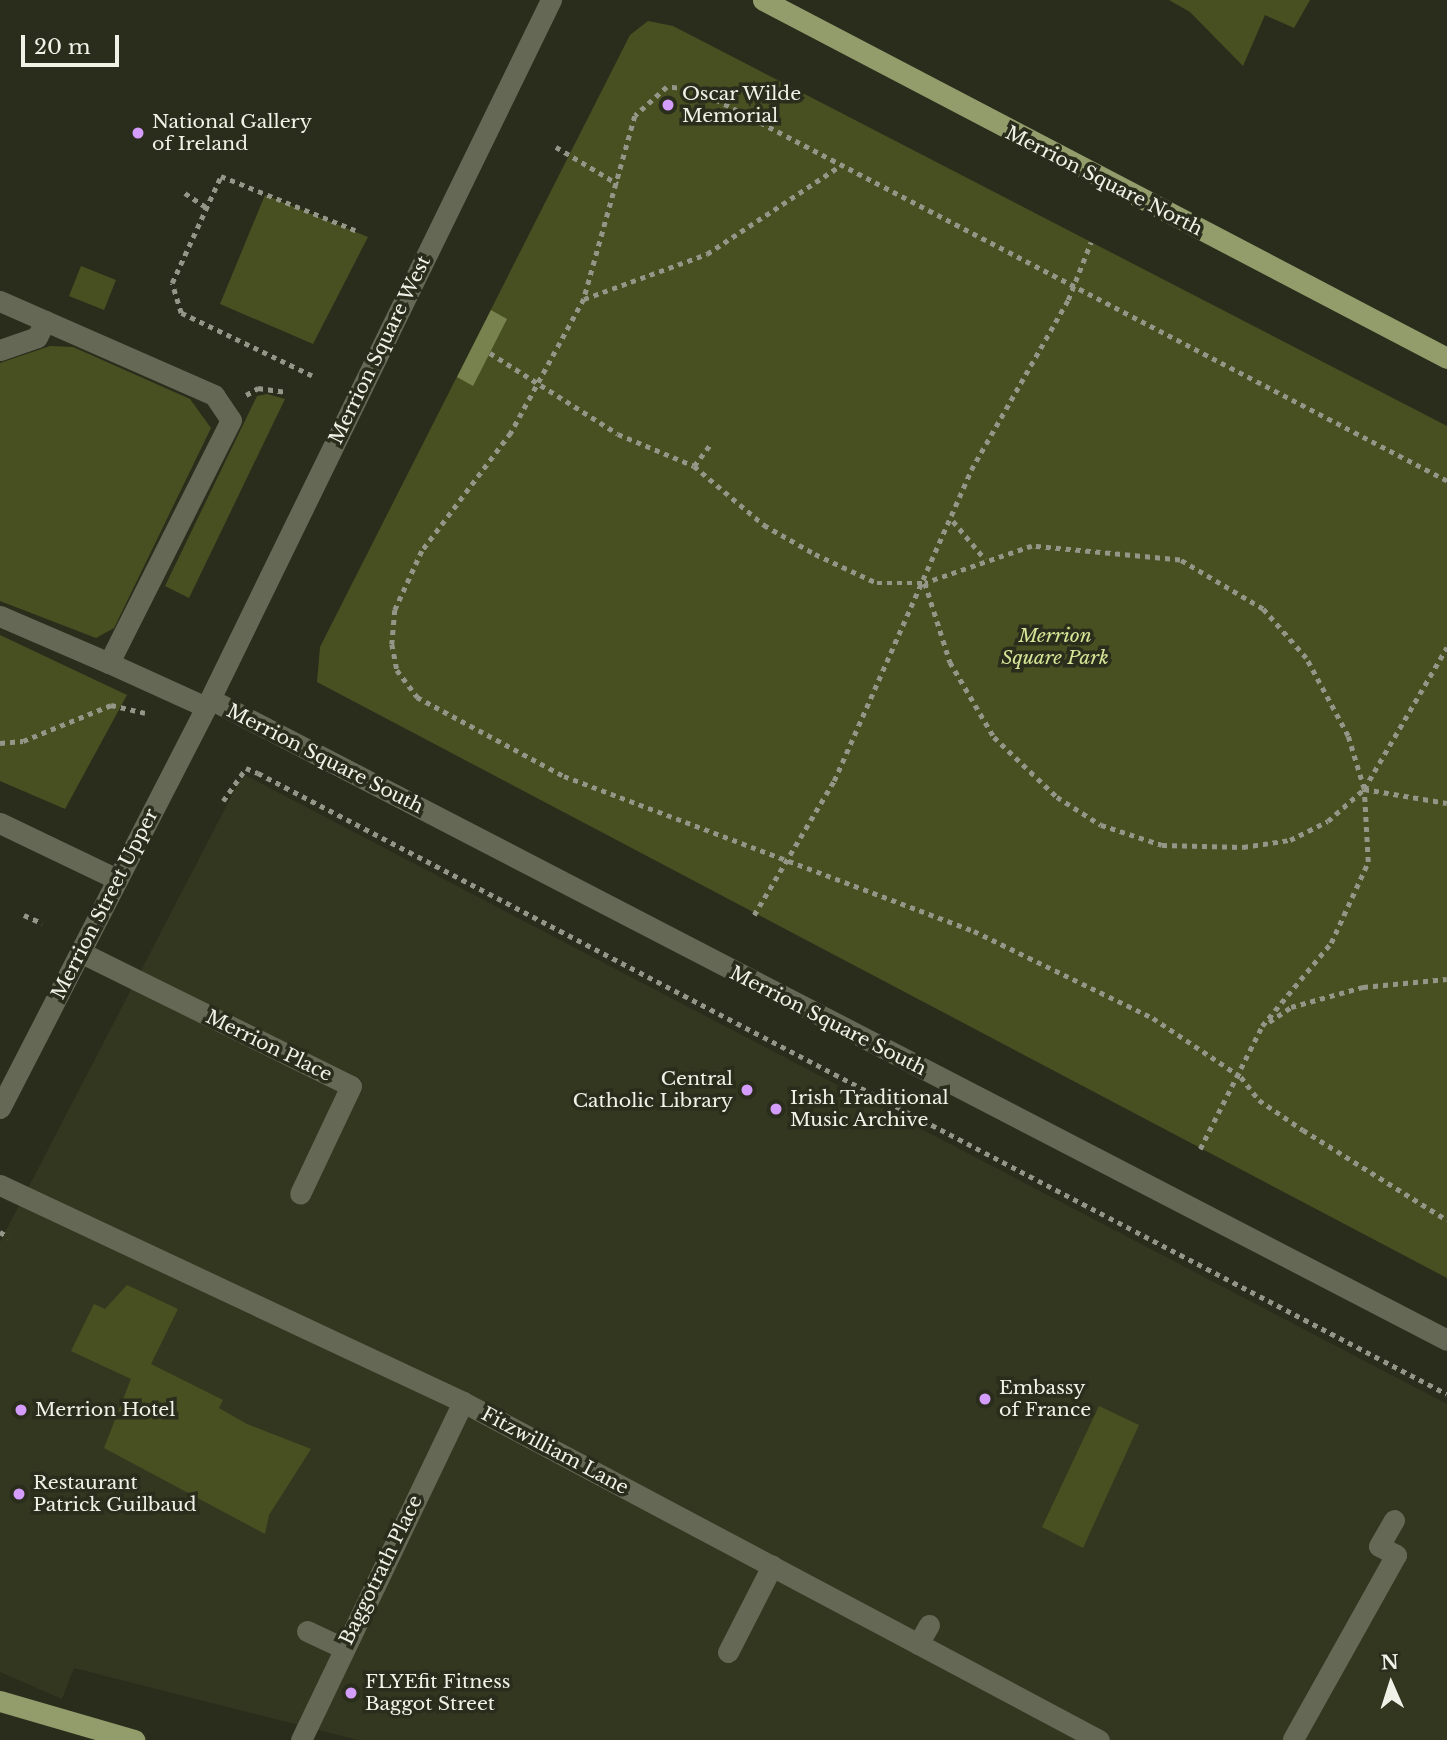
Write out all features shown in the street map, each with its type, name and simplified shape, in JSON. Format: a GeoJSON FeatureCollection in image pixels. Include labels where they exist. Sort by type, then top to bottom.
{"type":"FeatureCollection","features":[{"type":"Feature","properties":{"kind":"main road","name":"Merrion Square North"},"geometry":{"type":"LineString","coordinates":[[763,0],[1447,358]]}},
{"type":"Feature","properties":{"kind":"main road"},"geometry":{"type":"LineString","coordinates":[[0,1701],[132,1740]]}},
{"type":"Feature","properties":{"kind":"street","name":"Merrion Square West"},"geometry":{"type":"LineString","coordinates":[[208,703],[551,0]]}},
{"type":"Feature","properties":{"kind":"street"},"geometry":{"type":"LineString","coordinates":[[0,301],[214,395],[228,407],[227,433],[109,663]]}},
{"type":"Feature","properties":{"kind":"street"},"geometry":{"type":"LineString","coordinates":[[0,350],[37,337],[46,321]]}},
{"type":"Feature","properties":{"kind":"street","name":"Merrion Square South"},"geometry":{"type":"LineString","coordinates":[[0,616],[208,703],[1447,1340]]}},
{"type":"Feature","properties":{"kind":"street","name":"Merrion Street Upper"},"geometry":{"type":"LineString","coordinates":[[0,1108],[208,703]]}},
{"type":"Feature","properties":{"kind":"street"},"geometry":{"type":"LineString","coordinates":[[0,823],[117,879]]}},
{"type":"Feature","properties":{"kind":"street","name":"Merrion Place"},"geometry":{"type":"LineString","coordinates":[[80,952],[351,1086],[300,1194]]}},
{"type":"Feature","properties":{"kind":"street","name":"Fitzwilliam Lane"},"geometry":{"type":"LineString","coordinates":[[0,1185],[463,1402],[772,1566],[818,1584],[918,1644],[1099,1740]]}},
{"type":"Feature","properties":{"kind":"street","name":"Baggotrath Place"},"geometry":{"type":"LineString","coordinates":[[301,1740],[463,1402]]}},
{"type":"Feature","properties":{"kind":"street"},"geometry":{"type":"LineString","coordinates":[[1293,1740],[1396,1555],[1379,1546],[1394,1520]]}},
{"type":"Feature","properties":{"kind":"street"},"geometry":{"type":"LineString","coordinates":[[728,1652],[772,1566]]}},
{"type":"Feature","properties":{"kind":"street"},"geometry":{"type":"LineString","coordinates":[[918,1644],[929,1625]]}},
{"type":"Feature","properties":{"kind":"street"},"geometry":{"type":"LineString","coordinates":[[307,1631],[344,1648]]}},
{"type":"Feature","properties":{"kind":"path"},"geometry":{"type":"LineString","coordinates":[[1447,481],[1072,284],[681,86],[654,93],[635,116],[584,299],[539,387],[422,551],[395,610],[397,670],[417,697],[564,776],[1032,957],[1153,1018],[1241,1077],[1259,1100],[1447,1220]]}},
{"type":"Feature","properties":{"kind":"path"},"geometry":{"type":"LineString","coordinates":[[556,147],[618,184]]}},
{"type":"Feature","properties":{"kind":"path"},"geometry":{"type":"LineString","coordinates":[[584,299],[707,254],[841,166]]}},
{"type":"Feature","properties":{"kind":"path"},"geometry":{"type":"LineString","coordinates":[[312,376],[181,313],[172,300],[172,282],[221,176],[357,231]]}},
{"type":"Feature","properties":{"kind":"path"},"geometry":{"type":"LineString","coordinates":[[185,192],[206,207]]}},
{"type":"Feature","properties":{"kind":"path"},"geometry":{"type":"LineString","coordinates":[[754,915],[781,860],[834,781],[953,522],[971,470],[1072,284],[1091,242]]}},
{"type":"Feature","properties":{"kind":"path"},"geometry":{"type":"LineString","coordinates":[[490,353],[539,387],[618,434],[694,466],[764,525],[856,575],[897,587],[925,583],[985,559],[1032,546],[1180,560],[1263,609],[1306,659],[1348,736],[1364,789],[1368,862],[1331,943],[1262,1026],[1241,1077],[1200,1149]]}},
{"type":"Feature","properties":{"kind":"path"},"geometry":{"type":"LineString","coordinates":[[228,407],[258,387],[285,392]]}},
{"type":"Feature","properties":{"kind":"path"},"geometry":{"type":"LineString","coordinates":[[694,466],[710,445]]}},
{"type":"Feature","properties":{"kind":"path"},"geometry":{"type":"LineString","coordinates":[[953,522],[985,559]]}},
{"type":"Feature","properties":{"kind":"path"},"geometry":{"type":"LineString","coordinates":[[925,583],[950,662],[994,737],[1057,797],[1101,825],[1163,845],[1243,847],[1290,840],[1328,821],[1364,789],[1447,647]]}},
{"type":"Feature","properties":{"kind":"path"},"geometry":{"type":"LineString","coordinates":[[0,743],[23,741],[94,708],[111,705],[145,713]]}},
{"type":"Feature","properties":{"kind":"path"},"geometry":{"type":"LineString","coordinates":[[223,801],[246,768],[258,773],[1447,1394]]}},
{"type":"Feature","properties":{"kind":"path"},"geometry":{"type":"LineString","coordinates":[[1364,789],[1447,803]]}},
{"type":"Feature","properties":{"kind":"path"},"geometry":{"type":"LineString","coordinates":[[24,915],[42,923]]}},
{"type":"Feature","properties":{"kind":"path"},"geometry":{"type":"LineString","coordinates":[[1262,1026],[1291,1007],[1363,987],[1447,979]]}},
{"type":"Feature","properties":{"kind":"path"},"geometry":{"type":"LineString","coordinates":[[0,1232],[9,1237]]}},
{"type":"Feature","properties":{"kind":"shaded area"},"geometry":{"type":"Polygon","coordinates":[[[491,310],[507,319],[473,386],[457,377],[491,310]]]}},
{"type":"Feature","properties":{"kind":"shaded area"},"geometry":{"type":"Polygon","coordinates":[[[243,774],[1447,1404],[1447,1740],[358,1740],[74,1668],[62,1699],[0,1672],[0,1242],[243,774]]]}},
{"type":"Feature","properties":{"kind":"green space"},"geometry":{"type":"Polygon","coordinates":[[[1169,0],[1310,0],[1294,28],[1265,15],[1243,66],[1190,12],[1169,0]]]}},
{"type":"Feature","properties":{"kind":"green space","name":"Merrion Square Park"},"geometry":{"type":"Polygon","coordinates":[[[648,21],[673,26],[1447,426],[1447,1278],[317,682],[320,647],[630,35],[648,21]]]}},
{"type":"Feature","properties":{"kind":"green space"},"geometry":{"type":"Polygon","coordinates":[[[265,195],[368,237],[313,344],[220,304],[265,195]]]}},
{"type":"Feature","properties":{"kind":"green space"},"geometry":{"type":"Polygon","coordinates":[[[81,266],[116,280],[104,310],[69,296],[81,266]]]}},
{"type":"Feature","properties":{"kind":"green space"},"geometry":{"type":"Polygon","coordinates":[[[50,346],[73,347],[190,399],[211,428],[114,628],[96,638],[0,601],[0,363],[50,346]]]}},
{"type":"Feature","properties":{"kind":"green space"},"geometry":{"type":"Polygon","coordinates":[[[267,394],[285,399],[189,598],[165,586],[257,396],[267,394]]]}},
{"type":"Feature","properties":{"kind":"green space"},"geometry":{"type":"Polygon","coordinates":[[[0,635],[127,695],[65,809],[0,781],[0,635]]]}},
{"type":"Feature","properties":{"kind":"green space"},"geometry":{"type":"Polygon","coordinates":[[[127,1285],[178,1309],[151,1364],[223,1400],[219,1408],[247,1424],[311,1449],[269,1515],[265,1534],[104,1448],[131,1379],[71,1351],[94,1304],[105,1309],[127,1285]]]}},
{"type":"Feature","properties":{"kind":"green space"},"geometry":{"type":"Polygon","coordinates":[[[1099,1406],[1139,1425],[1083,1548],[1042,1527],[1099,1406]]]}},
{"type":"Feature","properties":{"kind":"place","name":"Oscar Wilde Memorial"},"geometry":{"type":"Point","coordinates":[668,105]}},
{"type":"Feature","properties":{"kind":"place","name":"National Gallery of Ireland"},"geometry":{"type":"Point","coordinates":[138,133]}},
{"type":"Feature","properties":{"kind":"place","name":"Central Catholic Library"},"geometry":{"type":"Point","coordinates":[747,1090]}},
{"type":"Feature","properties":{"kind":"place","name":"Irish Traditional Music Archive"},"geometry":{"type":"Point","coordinates":[776,1109]}},
{"type":"Feature","properties":{"kind":"place","name":"Embassy of France"},"geometry":{"type":"Point","coordinates":[985,1399]}},
{"type":"Feature","properties":{"kind":"place","name":"Merrion Hotel"},"geometry":{"type":"Point","coordinates":[21,1410]}},
{"type":"Feature","properties":{"kind":"place","name":"Restaurant Patrick Guilbaud"},"geometry":{"type":"Point","coordinates":[19,1494]}},
{"type":"Feature","properties":{"kind":"place","name":"FLYEfit Fitness Baggot Street"},"geometry":{"type":"Point","coordinates":[351,1693]}}]}
